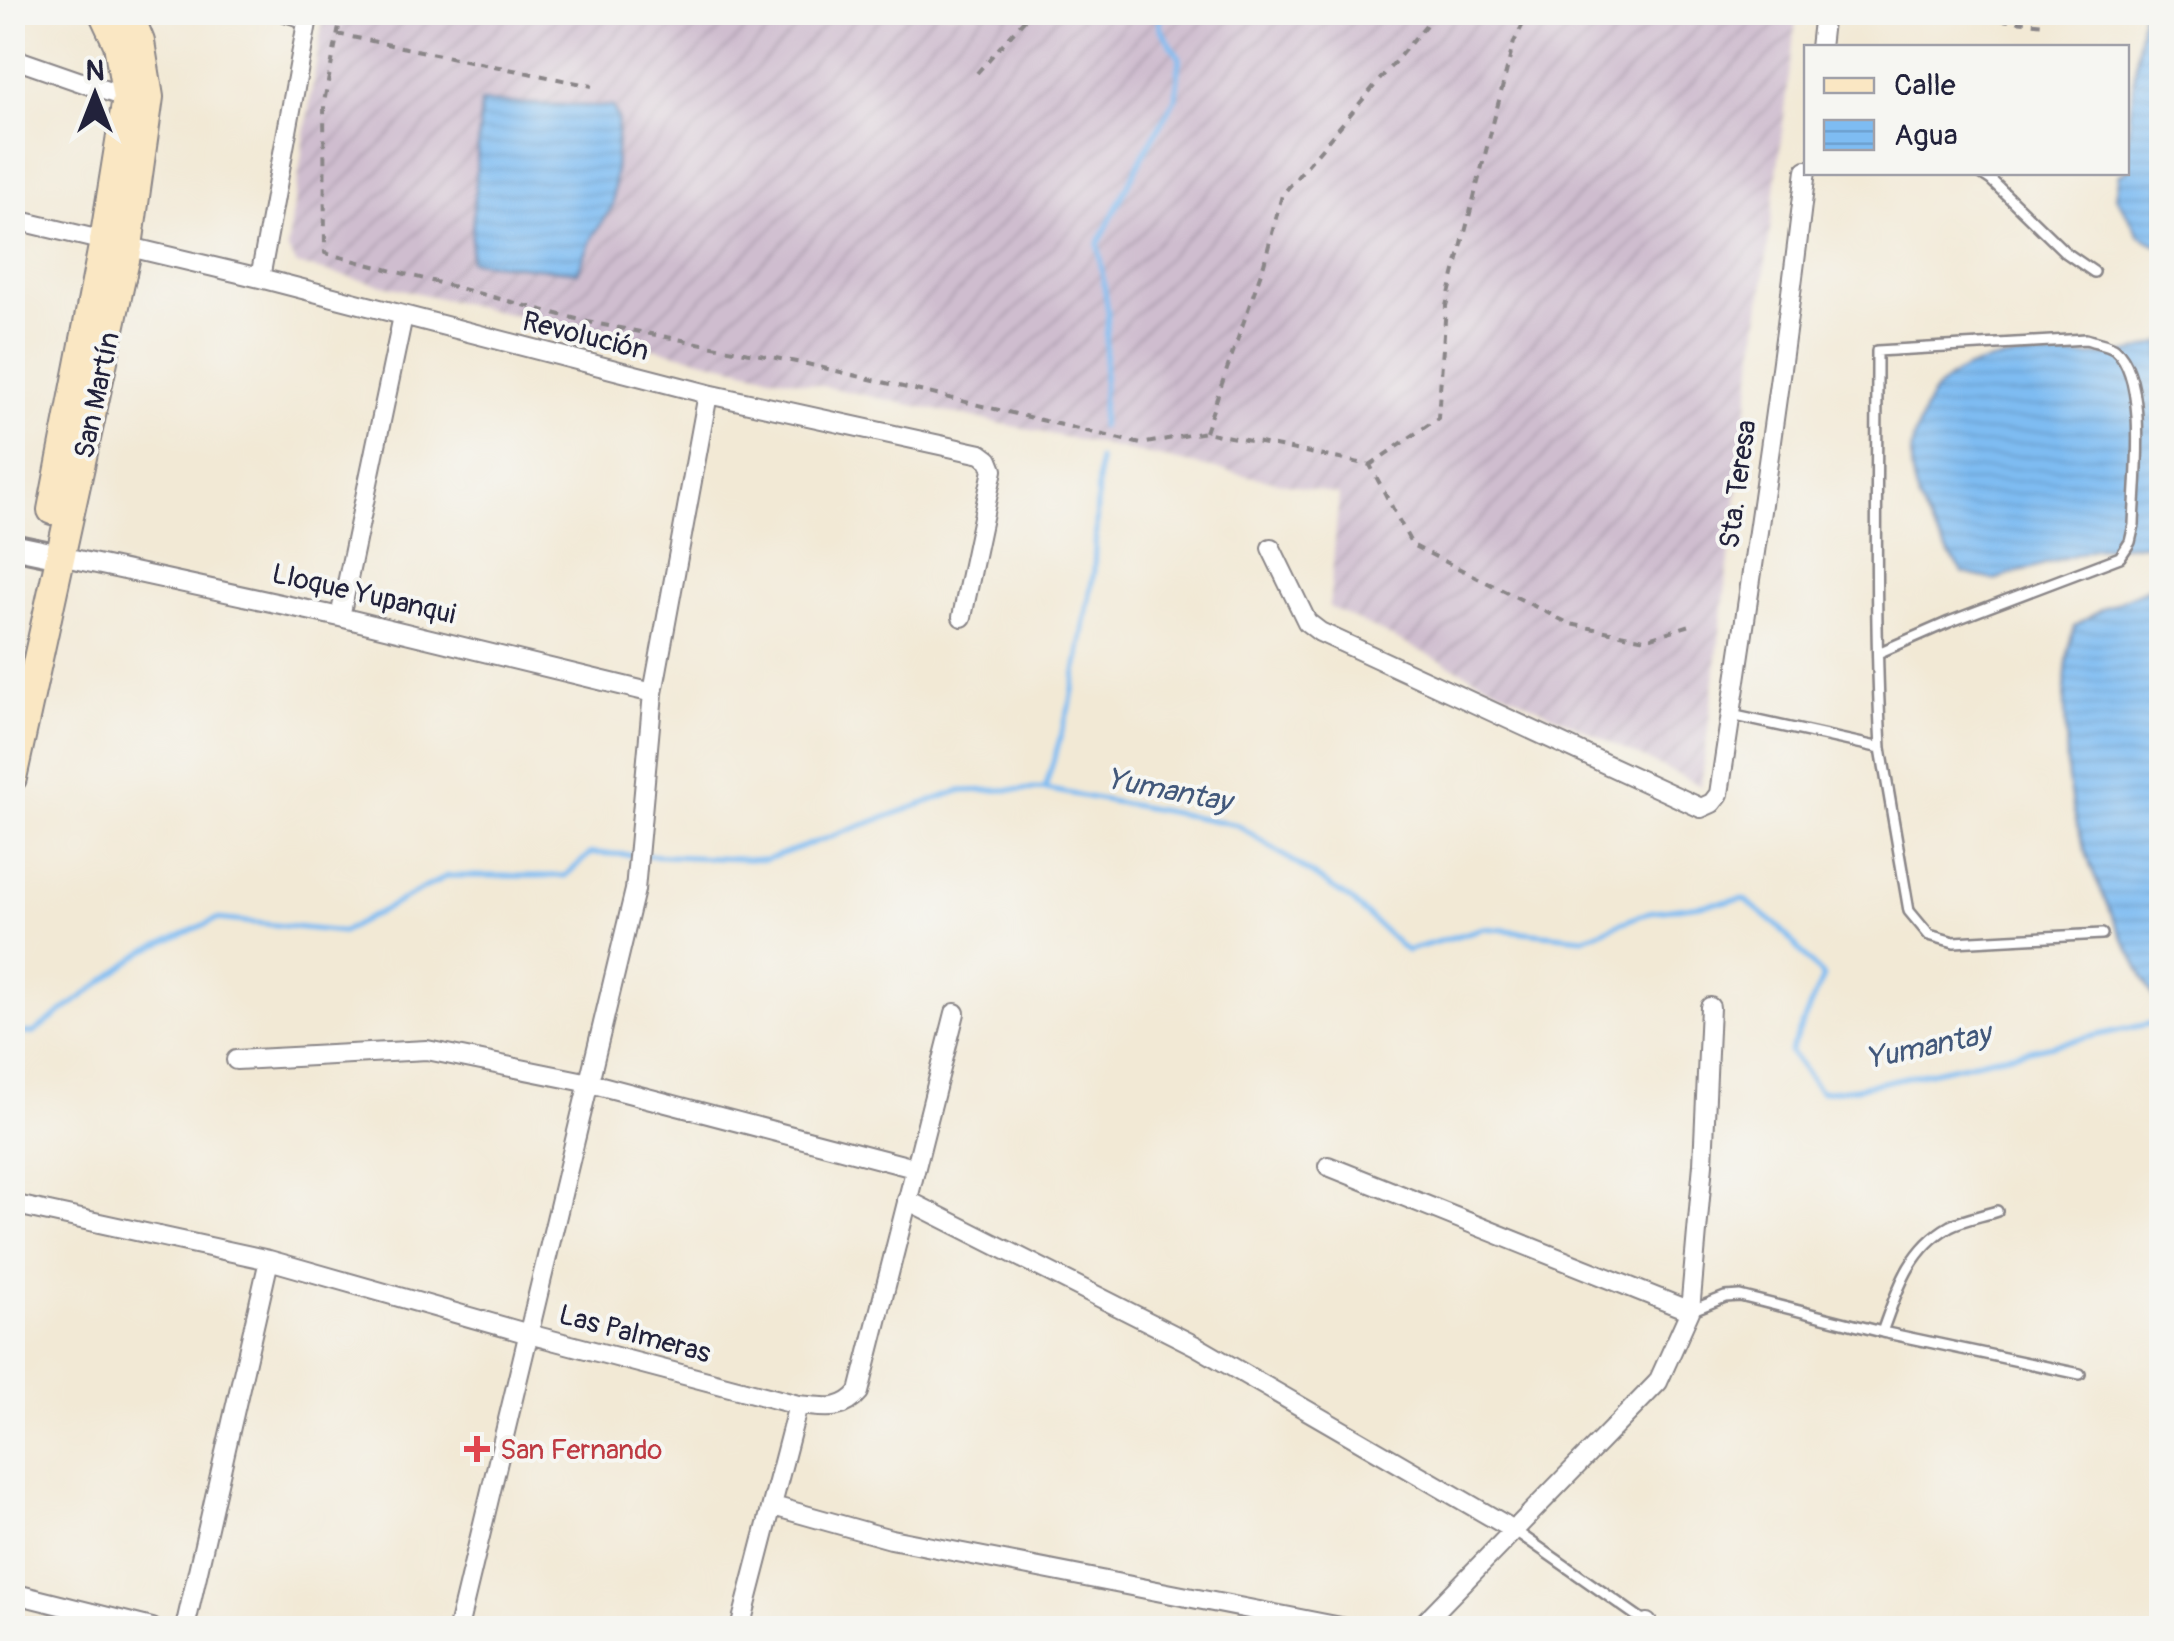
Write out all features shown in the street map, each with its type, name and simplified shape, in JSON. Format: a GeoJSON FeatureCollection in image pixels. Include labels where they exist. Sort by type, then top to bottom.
{"type":"FeatureCollection","features":[{"type":"Feature","properties":{"kind":"main road","name":"San Martín"},"geometry":{"type":"LineString","coordinates":[[103,12],[118,44],[126,98],[116,244]]}},
{"type":"Feature","properties":{"kind":"main road","name":"San Martín"},"geometry":{"type":"LineString","coordinates":[[12,778],[52,555],[150,97],[140,42],[128,12]]}},
{"type":"Feature","properties":{"kind":"main road","name":"San Martín"},"geometry":{"type":"LineString","coordinates":[[12,696],[52,555]]}},
{"type":"Feature","properties":{"kind":"street"},"geometry":{"type":"LineString","coordinates":[[260,278],[308,16],[285,12]]}},
{"type":"Feature","properties":{"kind":"street"},"geometry":{"type":"LineString","coordinates":[[1820,45],[1824,12]]}},
{"type":"Feature","properties":{"kind":"street"},"geometry":{"type":"LineString","coordinates":[[12,58],[126,98]]}},
{"type":"Feature","properties":{"kind":"street","name":"Sta. Teresa"},"geometry":{"type":"LineString","coordinates":[[1271,548],[1307,622],[1320,632],[1700,808],[1712,803],[1718,794],[1789,324],[1805,175]]}},
{"type":"Feature","properties":{"kind":"street","name":"Revolución"},"geometry":{"type":"LineString","coordinates":[[12,218],[708,394],[982,454],[994,470],[962,617]]}},
{"type":"Feature","properties":{"kind":"street"},"geometry":{"type":"LineString","coordinates":[[340,617],[403,316]]}},
{"type":"Feature","properties":{"kind":"street"},"geometry":{"type":"LineString","coordinates":[[458,1628],[635,890],[653,693],[708,394]]}},
{"type":"Feature","properties":{"kind":"street","name":"Lloque Yupanqui"},"geometry":{"type":"LineString","coordinates":[[12,546],[340,617],[653,693]]}},
{"type":"Feature","properties":{"kind":"street"},"geometry":{"type":"LineString","coordinates":[[1419,1628],[1658,1382],[1690,1311],[1703,1164],[1710,1007]]}},
{"type":"Feature","properties":{"kind":"street","name":"Las Palmeras"},"geometry":{"type":"LineString","coordinates":[[12,1204],[268,1260],[798,1405],[838,1408],[851,1402],[859,1392],[955,1013]]}},
{"type":"Feature","properties":{"kind":"street"},"geometry":{"type":"LineString","coordinates":[[236,1060],[428,1050],[590,1083],[914,1168]]}},
{"type":"Feature","properties":{"kind":"street"},"geometry":{"type":"LineString","coordinates":[[1328,1166],[1690,1311]]}},
{"type":"Feature","properties":{"kind":"street"},"geometry":{"type":"LineString","coordinates":[[907,1200],[1196,1346],[1514,1530]]}},
{"type":"Feature","properties":{"kind":"street"},"geometry":{"type":"LineString","coordinates":[[185,1628],[268,1260]]}},
{"type":"Feature","properties":{"kind":"street"},"geometry":{"type":"LineString","coordinates":[[740,1628],[798,1405]]}},
{"type":"Feature","properties":{"kind":"street"},"geometry":{"type":"LineString","coordinates":[[773,1506],[891,1538],[1346,1628]]}},
{"type":"Feature","properties":{"kind":"street"},"geometry":{"type":"LineString","coordinates":[[12,1593],[152,1628]]}},
{"type":"Feature","properties":{"kind":"lane"},"geometry":{"type":"LineString","coordinates":[[1902,12],[1942,15]]}},
{"type":"Feature","properties":{"kind":"lane"},"geometry":{"type":"LineString","coordinates":[[1983,175],[2064,252],[2094,272]]}},
{"type":"Feature","properties":{"kind":"lane"},"geometry":{"type":"LineString","coordinates":[[1878,653],[2120,557],[2134,526],[2136,408],[2130,373],[2115,349],[2086,339],[1876,352],[1878,653],[1882,748],[1909,911],[1929,936],[1954,942],[2102,934]]}},
{"type":"Feature","properties":{"kind":"lane"},"geometry":{"type":"LineString","coordinates":[[1730,715],[1882,748]]}},
{"type":"Feature","properties":{"kind":"lane"},"geometry":{"type":"LineString","coordinates":[[1882,1332],[1903,1274],[1926,1245],[1952,1225],[1996,1211]]}},
{"type":"Feature","properties":{"kind":"lane"},"geometry":{"type":"LineString","coordinates":[[1690,1311],[1725,1297],[1740,1296],[1882,1332],[2080,1374]]}},
{"type":"Feature","properties":{"kind":"lane"},"geometry":{"type":"LineString","coordinates":[[1514,1530],[1648,1627]]}},
{"type":"Feature","properties":{"kind":"path"},"geometry":{"type":"LineString","coordinates":[[342,12],[324,102],[325,254],[588,322],[807,364],[1141,444],[1205,432],[1370,465],[1438,418],[1446,306],[1514,42],[1529,12]]}},
{"type":"Feature","properties":{"kind":"path"},"geometry":{"type":"LineString","coordinates":[[977,73],[1031,12]]}},
{"type":"Feature","properties":{"kind":"path"},"geometry":{"type":"LineString","coordinates":[[1205,432],[1264,264],[1282,195],[1437,12]]}},
{"type":"Feature","properties":{"kind":"path"},"geometry":{"type":"LineString","coordinates":[[1942,15],[2048,24]]}},
{"type":"Feature","properties":{"kind":"path"},"geometry":{"type":"LineString","coordinates":[[338,34],[592,86]]}},
{"type":"Feature","properties":{"kind":"path"},"geometry":{"type":"LineString","coordinates":[[1370,465],[1412,546],[1570,624],[1645,638],[1694,624]]}},
{"type":"Feature","properties":{"kind":"shaded area"},"geometry":{"type":"Polygon","coordinates":[[[324,13],[1797,13],[1701,786],[1329,607],[1339,495],[774,376],[297,265],[287,249],[324,13]]]}},
{"type":"Feature","properties":{"kind":"water"},"geometry":{"type":"Polygon","coordinates":[[[2142,13],[2161,13],[2161,247],[2140,236],[2116,196],[2120,175],[2129,175],[2129,124],[2142,13]]]}},
{"type":"Feature","properties":{"kind":"water"},"geometry":{"type":"Polygon","coordinates":[[[481,102],[613,107],[618,120],[613,206],[593,236],[578,272],[470,261],[481,102]]]}},
{"type":"Feature","properties":{"kind":"water"},"geometry":{"type":"Polygon","coordinates":[[[2161,342],[2161,542],[2092,549],[1994,580],[1963,573],[1930,523],[1914,485],[1912,446],[1934,392],[1957,373],[1983,363],[2012,358],[2105,355],[2161,342]]]}},
{"type":"Feature","properties":{"kind":"water"},"geometry":{"type":"Polygon","coordinates":[[[2161,582],[2161,1011],[2106,902],[2083,845],[2068,779],[2065,705],[2074,627],[2102,609],[2161,582]]]}},
{"type":"Feature","properties":{"kind":"waterway"},"geometry":{"type":"LineString","coordinates":[[1101,427],[1108,312],[1098,244],[1176,97],[1180,58],[1160,28],[1159,12]]}},
{"type":"Feature","properties":{"kind":"waterway"},"geometry":{"type":"LineString","coordinates":[[1045,789],[1071,701],[1094,570],[1099,459]]}},
{"type":"Feature","properties":{"kind":"waterway","name":"Yumantay"},"geometry":{"type":"LineString","coordinates":[[644,855],[765,860],[959,791],[1045,789],[1238,825],[1352,901],[1406,951],[1484,928],[1583,938],[1649,912],[1744,899],[1780,928],[1823,977],[1790,1052],[1820,1092],[1856,1088],[2162,1021]]}},
{"type":"Feature","properties":{"kind":"waterway","name":"Yumantay"},"geometry":{"type":"LineString","coordinates":[[12,1032],[33,1033],[145,951],[217,919],[342,932],[447,876],[565,876],[591,853],[633,855]]}},
{"type":"Feature","properties":{"kind":"place","name":"San Fernando"},"geometry":{"type":"Point","coordinates":[477,1449]}}]}
